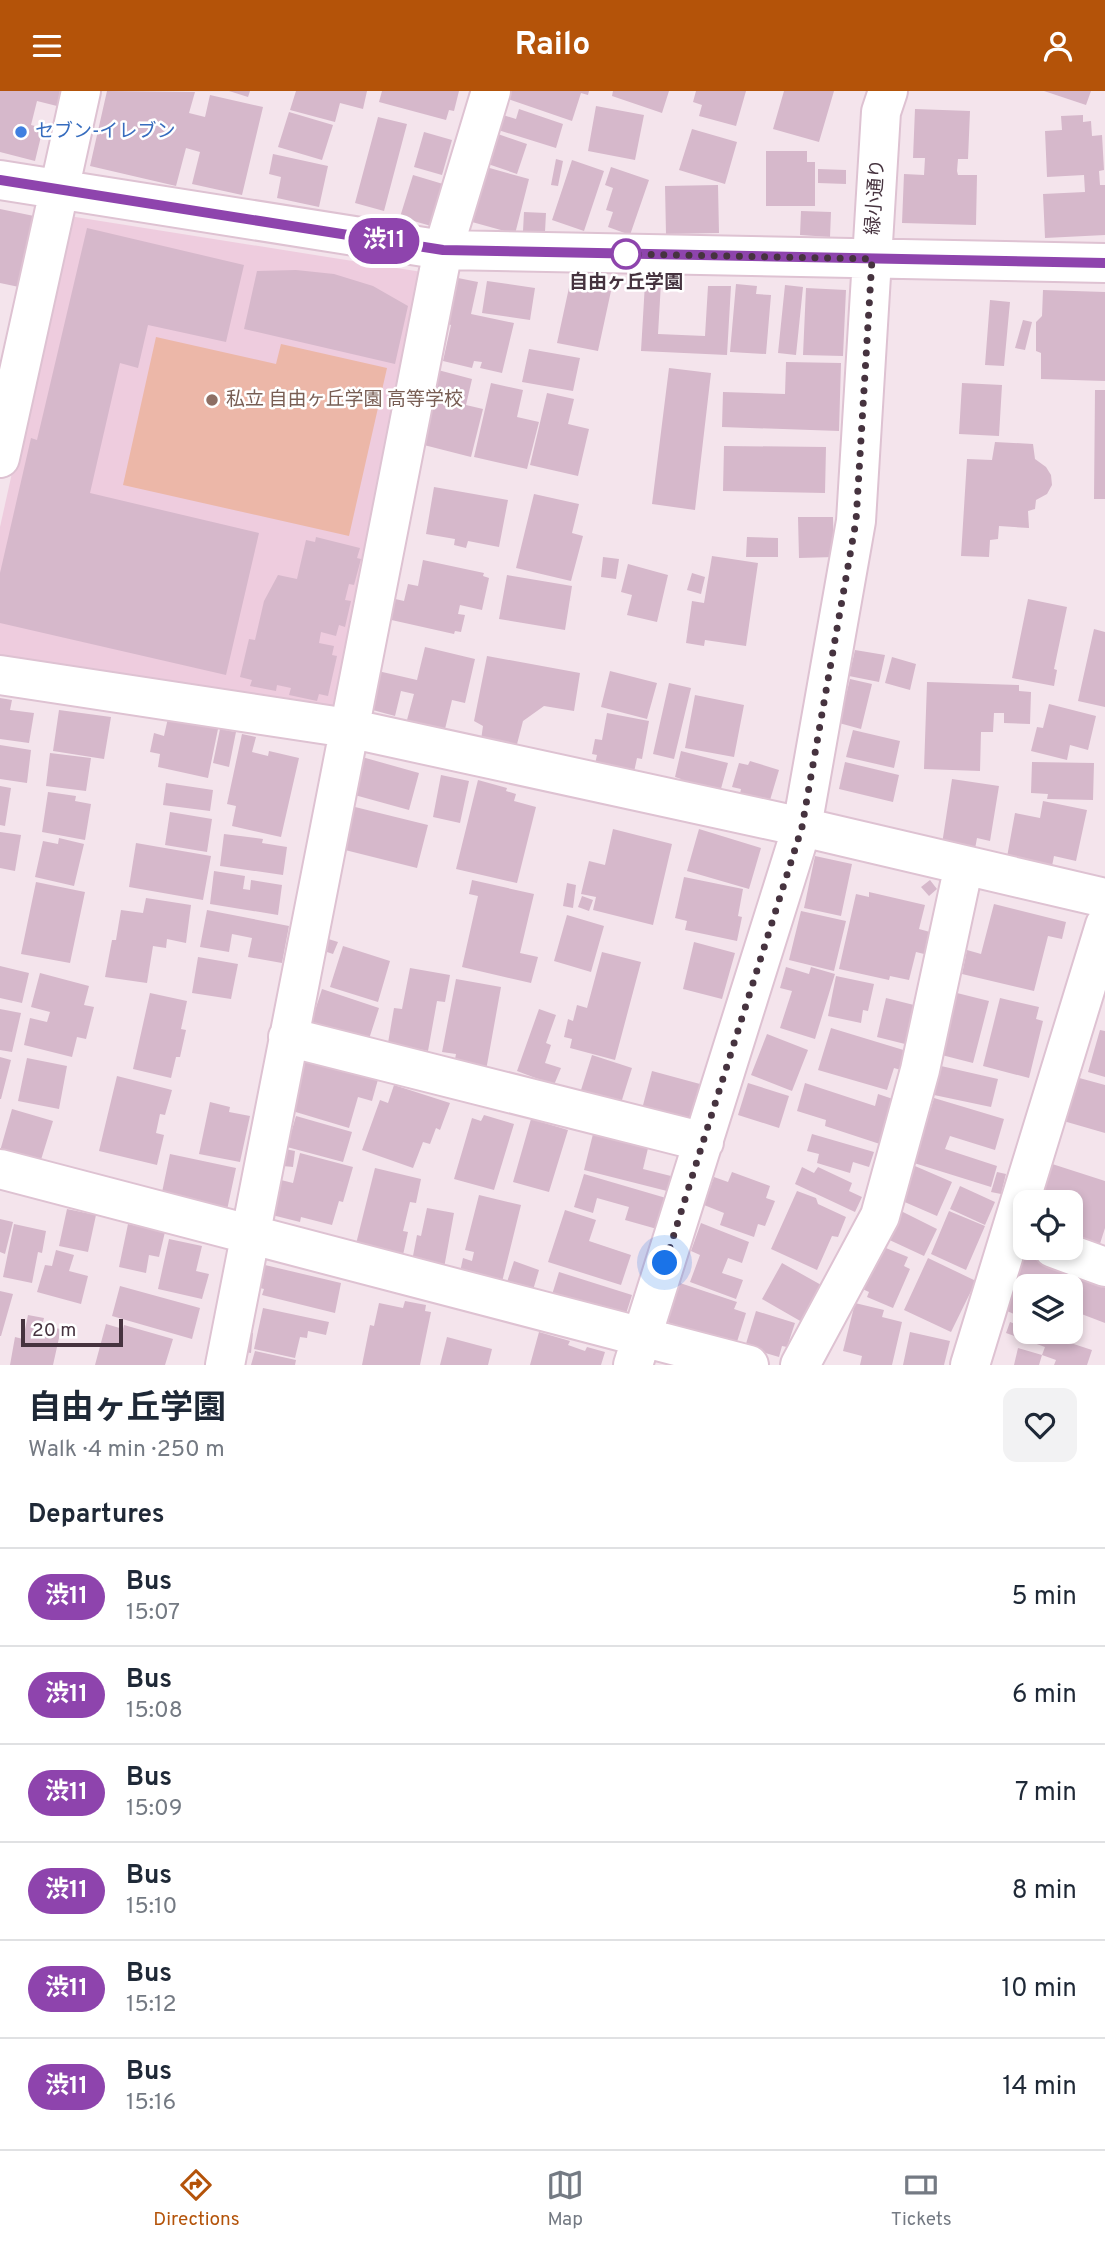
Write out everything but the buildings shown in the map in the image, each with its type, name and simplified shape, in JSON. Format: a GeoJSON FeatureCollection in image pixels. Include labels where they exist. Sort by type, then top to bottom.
{"type":"FeatureCollection","features":[{"type":"Feature","properties":{"kind":"street"},"geometry":{"type":"LineString","coordinates":[[0,459],[81,91]]}},
{"type":"Feature","properties":{"kind":"street"},"geometry":{"type":"LineString","coordinates":[[225,1365],[443,250],[491,91]]}},
{"type":"Feature","properties":{"kind":"street","name":"緑小通り"},"geometry":{"type":"LineString","coordinates":[[637,1351],[802,827],[856,521],[881,112],[888,91]]}},
{"type":"Feature","properties":{"kind":"street"},"geometry":{"type":"LineString","coordinates":[[0,180],[443,250],[1105,263]]}},
{"type":"Feature","properties":{"kind":"street"},"geometry":{"type":"LineString","coordinates":[[0,675],[348,728],[802,827],[1105,898]]}},
{"type":"Feature","properties":{"kind":"street"},"geometry":{"type":"LineString","coordinates":[[800,1365],[880,1216],[920,1070],[964,865]]}},
{"type":"Feature","properties":{"kind":"street"},"geometry":{"type":"LineString","coordinates":[[1030,1190],[1105,925]]}},
{"type":"Feature","properties":{"kind":"street"},"geometry":{"type":"LineString","coordinates":[[288,1037],[704,1142]]}},
{"type":"Feature","properties":{"kind":"street"},"geometry":{"type":"LineString","coordinates":[[0,1169],[252,1233],[637,1351],[749,1365]]}},
{"type":"Feature","properties":{"kind":"street"},"geometry":{"type":"LineString","coordinates":[[970,1365],[1013,1248]]}},
{"type":"Feature","properties":{"kind":"street"},"geometry":{"type":"LineString","coordinates":[[1083,1259],[1105,1267]]}},
{"type":"Feature","properties":{"kind":"shaded area","name":"私立 自由ヶ丘学園 高等学校"},"geometry":{"type":"Polygon","coordinates":[[[69,216],[422,272],[334,711],[0,660],[0,527],[69,216]]]}},
{"type":"Feature","properties":{"kind":"shaded area"},"geometry":{"type":"Polygon","coordinates":[[[156,337],[276,364],[281,344],[387,368],[349,536],[123,485],[156,337]]]}},
{"type":"Feature","properties":{"kind":"bus line","name":"渋11"},"geometry":{"type":"LineString","coordinates":[[0,180],[443,250],[1105,263]]}},
{"type":"Feature","properties":{"kind":"place","name":"セブン-イレブン"},"geometry":{"type":"Point","coordinates":[21,132]}},
{"type":"Feature","properties":{"kind":"place","name":"自由ヶ丘学園"},"geometry":{"type":"Point","coordinates":[626,254]}},
{"type":"Feature","properties":{"kind":"place","name":"私立 自由ヶ丘学園 高等学校"},"geometry":{"type":"Point","coordinates":[212,400]}},
{"type":"Feature","properties":{"kind":"route"},"geometry":{"type":"LineString","coordinates":[[626,254],[872,259],[856,521],[802,827],[665,1263]]}}]}
